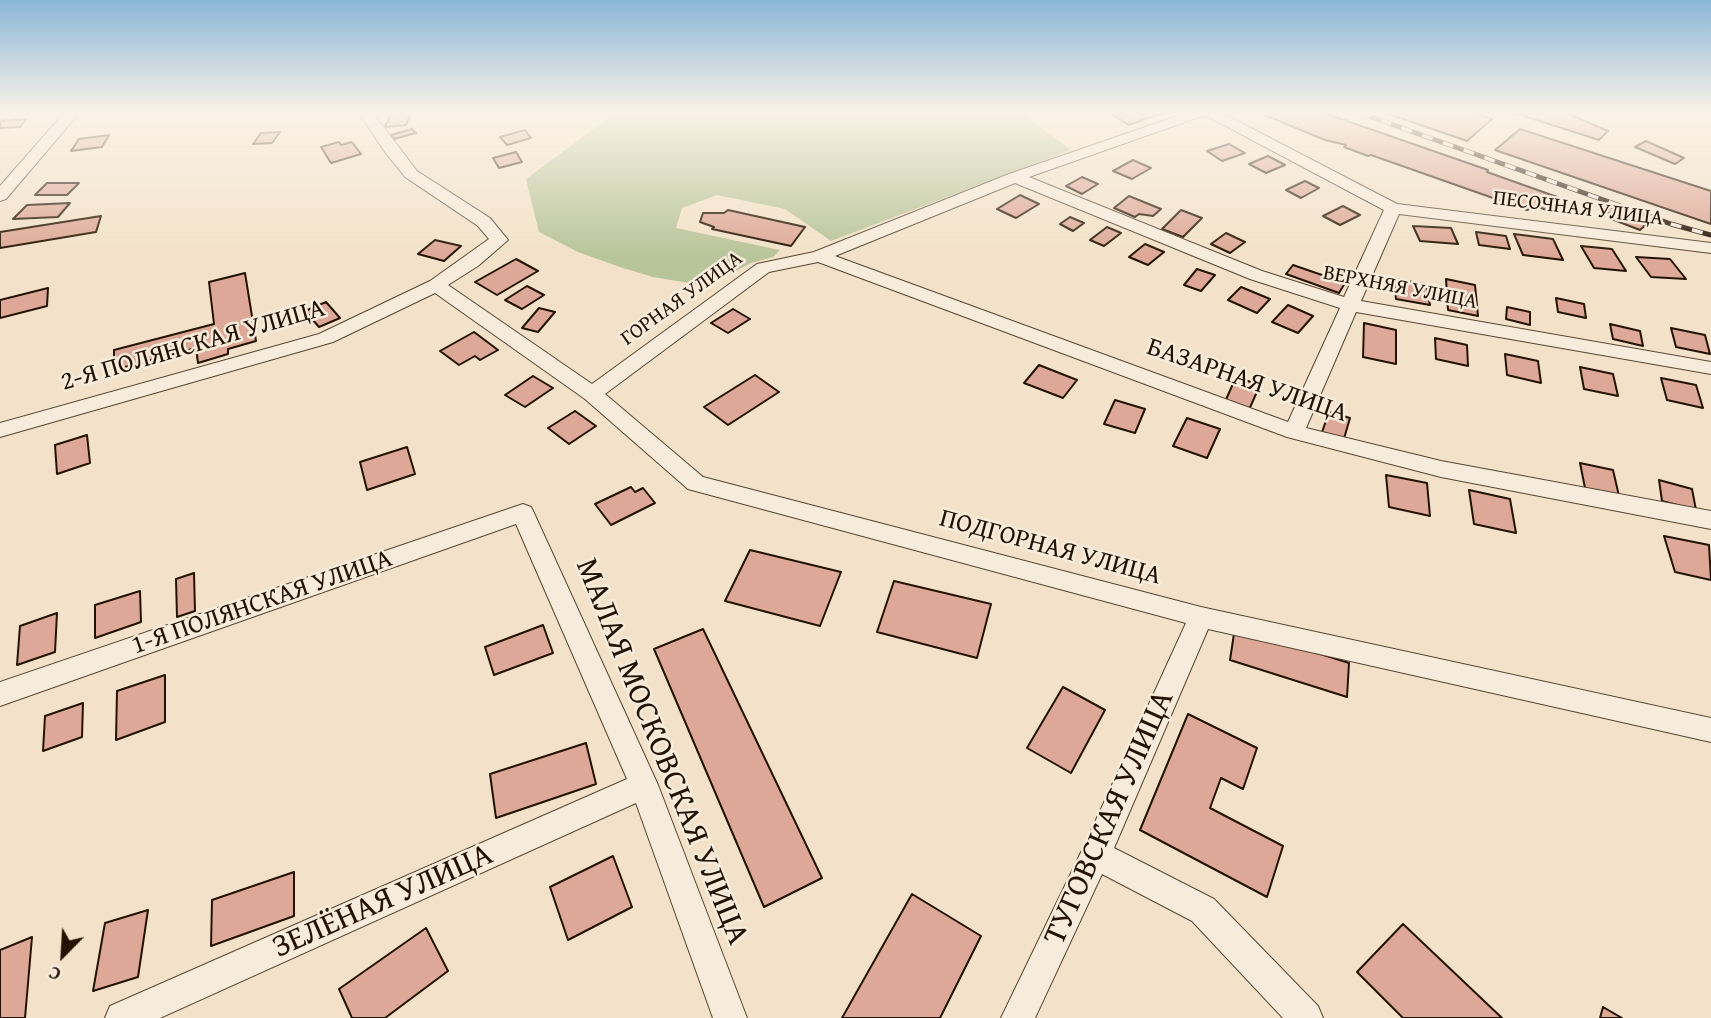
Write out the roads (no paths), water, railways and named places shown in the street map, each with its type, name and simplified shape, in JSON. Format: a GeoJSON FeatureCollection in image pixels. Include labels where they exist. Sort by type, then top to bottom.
{"type":"FeatureCollection","features":[{"type":"Feature","properties":{"kind":"street"},"geometry":{"type":"LineString","coordinates":[[3,188],[28,161]]}},
{"type":"Feature","properties":{"kind":"street","name":"2-Я ПОЛЯНСКАЯ УЛИЦА"},"geometry":{"type":"LineString","coordinates":[[0,430],[326,338],[436,285],[472,262],[499,240],[484,222],[411,174],[400,161]]}},
{"type":"Feature","properties":{"kind":"street","name":"ГОРНАЯ УЛИЦА"},"geometry":{"type":"LineString","coordinates":[[592,394],[763,268],[819,256],[1063,161]]}},
{"type":"Feature","properties":{"kind":"street","name":"ПЕСОЧНАЯ УЛИЦА"},"geometry":{"type":"LineString","coordinates":[[1302,161],[1393,208],[1711,248]]}},
{"type":"Feature","properties":{"kind":"street","name":"ВЕРХНЯЯ УЛИЦА"},"geometry":{"type":"LineString","coordinates":[[1015,177],[1256,275],[1350,305],[1711,368]]}},
{"type":"Feature","properties":{"kind":"street"},"geometry":{"type":"LineString","coordinates":[[1294,432],[1393,208]]}},
{"type":"Feature","properties":{"kind":"street","name":"БАЗАРНАЯ УЛИЦА"},"geometry":{"type":"LineString","coordinates":[[819,256],[1294,432],[1441,468],[1711,520]]}},
{"type":"Feature","properties":{"kind":"street","name":"ПОДГОРНАЯ УЛИЦА"},"geometry":{"type":"LineString","coordinates":[[436,285],[592,394],[696,483],[1201,617],[1711,730]]}},
{"type":"Feature","properties":{"kind":"street","name":"1-Я ПОЛЯНСКАЯ УЛИЦА"},"geometry":{"type":"LineString","coordinates":[[0,694],[523,513]]}},
{"type":"Feature","properties":{"kind":"street","name":"МАЛАЯ МОСКОВСКАЯ УЛИЦА"},"geometry":{"type":"LineString","coordinates":[[523,513],[644,785],[730,1018]]}},
{"type":"Feature","properties":{"kind":"street","name":"ТУГОВСКАЯ УЛИЦА"},"geometry":{"type":"LineString","coordinates":[[1018,1018],[1096,855],[1201,617]]}},
{"type":"Feature","properties":{"kind":"street","name":"ЗЕЛЁНАЯ УЛИЦА"},"geometry":{"type":"LineString","coordinates":[[121,1018],[644,785]]}},
{"type":"Feature","properties":{"kind":"street"},"geometry":{"type":"LineString","coordinates":[[1096,855],[1203,910],[1306,1018]]}},
{"type":"Feature","properties":{"kind":"railway"},"geometry":{"type":"LineString","coordinates":[[1493,161],[1671,224],[1711,235]]}}]}
